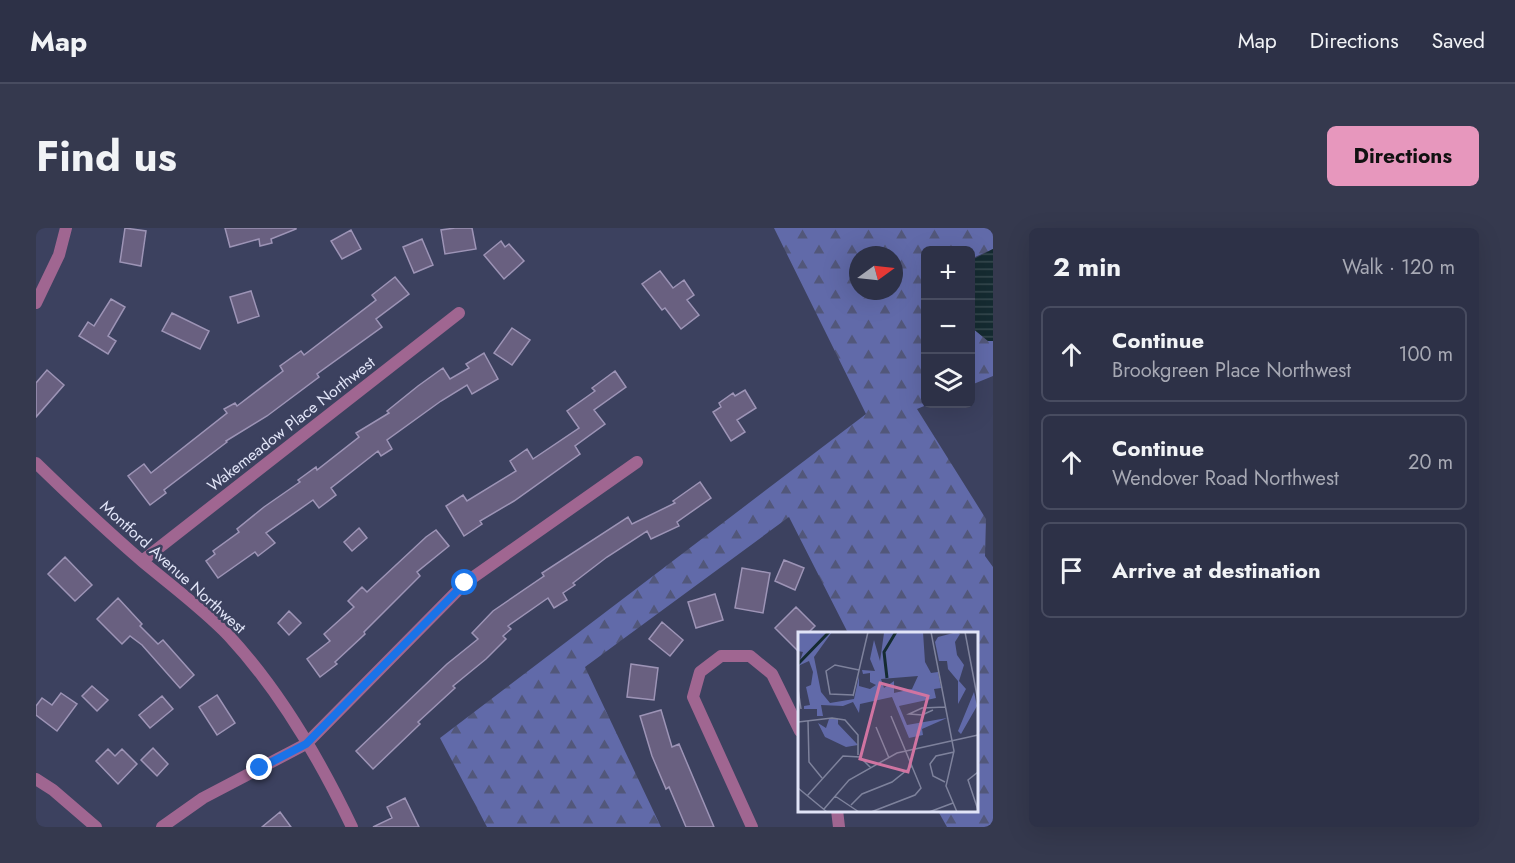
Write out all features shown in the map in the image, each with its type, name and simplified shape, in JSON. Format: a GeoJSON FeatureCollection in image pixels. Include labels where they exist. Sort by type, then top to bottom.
{"type":"FeatureCollection","features":[{"type":"Feature","properties":{"kind":"street"},"geometry":{"type":"LineString","coordinates":[[36,303],[58,255],[66,228]]}},
{"type":"Feature","properties":{"kind":"street","name":"Wakemeadow Place Northwest"},"geometry":{"type":"LineString","coordinates":[[142,561],[459,313]]}},
{"type":"Feature","properties":{"kind":"street"},"geometry":{"type":"LineString","coordinates":[[162,827],[203,798],[306,744],[465,583],[637,462]]}},
{"type":"Feature","properties":{"kind":"street","name":"Montford Avenue Northwest"},"geometry":{"type":"LineString","coordinates":[[36,463],[142,561],[196,605],[229,636],[274,692],[352,827]]}},
{"type":"Feature","properties":{"kind":"street"},"geometry":{"type":"LineString","coordinates":[[752,827],[693,697],[700,672],[721,656],[750,656],[772,674],[798,727]]}},
{"type":"Feature","properties":{"kind":"street"},"geometry":{"type":"LineString","coordinates":[[36,778],[96,827]]}},
{"type":"Feature","properties":{"kind":"street"},"geometry":{"type":"LineString","coordinates":[[837,812],[839,827]]}},
{"type":"Feature","properties":{"kind":"green space"},"geometry":{"type":"Polygon","coordinates":[[[774,228],[993,228],[993,249],[975,257],[975,246],[921,246],[921,407],[917,409],[986,519],[985,556],[993,567],[993,827],[947,827],[939,812],[978,812],[978,632],[847,632],[789,517],[585,667],[661,827],[487,827],[440,738],[866,414],[774,228]]]}},
{"type":"Feature","properties":{"kind":"green space"},"geometry":{"type":"Polygon","coordinates":[[[975,330],[988,341],[993,341],[993,376],[975,383],[975,330]]]}},
{"type":"Feature","properties":{"kind":"shaded area"},"geometry":{"type":"Polygon","coordinates":[[[993,249],[993,341],[988,341],[975,330],[975,258],[993,249]]]}},
{"type":"Feature","properties":{"kind":"building"},"geometry":{"type":"Polygon","coordinates":[[[125,228],[146,231],[141,266],[120,262],[125,228]]]}},
{"type":"Feature","properties":{"kind":"building"},"geometry":{"type":"Polygon","coordinates":[[[225,228],[296,229],[271,239],[272,243],[260,246],[259,239],[230,247],[225,228]]]}},
{"type":"Feature","properties":{"kind":"building"},"geometry":{"type":"Polygon","coordinates":[[[472,228],[476,249],[445,254],[441,230],[472,228]]]}},
{"type":"Feature","properties":{"kind":"building"},"geometry":{"type":"Polygon","coordinates":[[[351,230],[361,249],[342,259],[331,241],[351,230]]]}},
{"type":"Feature","properties":{"kind":"building"},"geometry":{"type":"Polygon","coordinates":[[[422,239],[433,265],[414,273],[403,247],[422,239]]]}},
{"type":"Feature","properties":{"kind":"building"},"geometry":{"type":"Polygon","coordinates":[[[501,241],[505,247],[509,244],[524,261],[504,279],[484,255],[501,241]]]}},
{"type":"Feature","properties":{"kind":"building"},"geometry":{"type":"Polygon","coordinates":[[[660,271],[673,288],[684,280],[694,295],[687,300],[699,315],[681,329],[665,308],[662,310],[642,284],[660,271]]]}},
{"type":"Feature","properties":{"kind":"building"},"geometry":{"type":"Polygon","coordinates":[[[395,277],[409,294],[376,319],[382,327],[317,374],[319,377],[267,416],[226,441],[164,490],[166,493],[150,505],[128,476],[144,464],[151,473],[227,413],[224,409],[235,403],[237,406],[283,371],[280,366],[301,351],[304,355],[376,300],[372,295],[395,277]]]}},
{"type":"Feature","properties":{"kind":"building"},"geometry":{"type":"Polygon","coordinates":[[[251,291],[259,316],[238,323],[230,297],[251,291]]]}},
{"type":"Feature","properties":{"kind":"building"},"geometry":{"type":"Polygon","coordinates":[[[111,299],[125,307],[108,336],[116,341],[108,354],[79,336],[88,322],[94,326],[111,299]]]}},
{"type":"Feature","properties":{"kind":"building"},"geometry":{"type":"Polygon","coordinates":[[[172,313],[209,331],[200,349],[162,331],[172,313]]]}},
{"type":"Feature","properties":{"kind":"building"},"geometry":{"type":"Polygon","coordinates":[[[512,328],[530,340],[512,365],[494,353],[512,328]]]}},
{"type":"Feature","properties":{"kind":"building"},"geometry":{"type":"Polygon","coordinates":[[[484,353],[498,379],[472,394],[467,385],[441,401],[387,440],[392,449],[381,456],[378,451],[331,488],[336,495],[319,508],[313,500],[266,533],[275,543],[258,556],[255,552],[218,578],[206,561],[215,554],[213,551],[239,532],[237,529],[300,482],[298,480],[316,467],[317,470],[359,437],[356,433],[389,413],[387,411],[443,368],[450,379],[469,368],[466,364],[484,353]]]}},
{"type":"Feature","properties":{"kind":"building"},"geometry":{"type":"Polygon","coordinates":[[[47,370],[64,385],[36,417],[36,383],[47,370]]]}},
{"type":"Feature","properties":{"kind":"building"},"geometry":{"type":"Polygon","coordinates":[[[615,371],[626,387],[594,410],[605,424],[575,446],[580,454],[514,501],[480,521],[482,524],[464,536],[446,506],[463,495],[467,501],[516,471],[510,461],[527,449],[533,459],[579,428],[567,411],[595,391],[592,388],[615,371]]]}},
{"type":"Feature","properties":{"kind":"building"},"geometry":{"type":"Polygon","coordinates":[[[745,390],[756,408],[737,420],[745,432],[731,441],[713,412],[721,407],[719,403],[733,393],[735,396],[745,390]]]}},
{"type":"Feature","properties":{"kind":"building"},"geometry":{"type":"Polygon","coordinates":[[[700,482],[711,498],[677,522],[679,526],[651,539],[647,531],[607,557],[563,593],[567,600],[554,608],[548,598],[508,626],[511,629],[503,636],[506,639],[453,686],[455,688],[418,722],[420,724],[373,769],[356,751],[447,664],[478,639],[472,633],[493,611],[544,576],[542,573],[628,517],[632,524],[675,503],[673,501],[700,482]]]}},
{"type":"Feature","properties":{"kind":"building"},"geometry":{"type":"Polygon","coordinates":[[[359,528],[367,538],[352,551],[344,542],[359,528]]]}},
{"type":"Feature","properties":{"kind":"building"},"geometry":{"type":"Polygon","coordinates":[[[436,530],[449,546],[417,572],[420,576],[335,662],[337,664],[320,677],[307,659],[330,641],[324,634],[354,607],[348,601],[362,587],[367,592],[436,530]]]}},
{"type":"Feature","properties":{"kind":"building"},"geometry":{"type":"Polygon","coordinates":[[[65,557],[92,585],[75,601],[48,574],[65,557]]]}},
{"type":"Feature","properties":{"kind":"building"},"geometry":{"type":"Polygon","coordinates":[[[784,560],[804,568],[795,590],[775,581],[784,560]]]}},
{"type":"Feature","properties":{"kind":"building"},"geometry":{"type":"Polygon","coordinates":[[[742,568],[770,573],[763,613],[735,608],[742,568]]]}},
{"type":"Feature","properties":{"kind":"building"},"geometry":{"type":"Polygon","coordinates":[[[715,594],[723,620],[696,628],[688,602],[715,594]]]}},
{"type":"Feature","properties":{"kind":"building"},"geometry":{"type":"Polygon","coordinates":[[[118,598],[142,624],[140,626],[158,644],[163,640],[194,675],[180,688],[142,645],[130,636],[122,644],[97,619],[118,598]]]}},
{"type":"Feature","properties":{"kind":"building"},"geometry":{"type":"Polygon","coordinates":[[[796,607],[815,626],[809,632],[798,632],[798,651],[775,628],[796,607]]]}},
{"type":"Feature","properties":{"kind":"building"},"geometry":{"type":"Polygon","coordinates":[[[289,611],[301,623],[289,635],[278,623],[289,611]]]}},
{"type":"Feature","properties":{"kind":"building"},"geometry":{"type":"Polygon","coordinates":[[[662,622],[683,640],[670,656],[649,639],[662,622]]]}},
{"type":"Feature","properties":{"kind":"building"},"geometry":{"type":"Polygon","coordinates":[[[631,664],[658,668],[654,700],[627,697],[631,664]]]}},
{"type":"Feature","properties":{"kind":"building"},"geometry":{"type":"Polygon","coordinates":[[[92,686],[108,700],[97,711],[82,696],[92,686]]]}},
{"type":"Feature","properties":{"kind":"building"},"geometry":{"type":"Polygon","coordinates":[[[61,693],[77,704],[57,731],[36,715],[36,706],[42,698],[52,705],[61,693]]]}},
{"type":"Feature","properties":{"kind":"building"},"geometry":{"type":"Polygon","coordinates":[[[217,695],[235,723],[217,735],[199,707],[217,695]]]}},
{"type":"Feature","properties":{"kind":"building"},"geometry":{"type":"Polygon","coordinates":[[[162,696],[173,709],[150,728],[139,715],[162,696]]]}},
{"type":"Feature","properties":{"kind":"building"},"geometry":{"type":"Polygon","coordinates":[[[661,710],[672,747],[679,744],[714,827],[686,827],[669,787],[666,789],[652,756],[640,716],[661,710]]]}},
{"type":"Feature","properties":{"kind":"building"},"geometry":{"type":"Polygon","coordinates":[[[153,748],[168,764],[157,776],[141,760],[153,748]]]}},
{"type":"Feature","properties":{"kind":"building"},"geometry":{"type":"Polygon","coordinates":[[[108,749],[115,756],[122,749],[137,764],[118,784],[96,761],[108,749]]]}},
{"type":"Feature","properties":{"kind":"building"},"geometry":{"type":"Polygon","coordinates":[[[405,798],[419,827],[373,827],[392,818],[387,807],[405,798]]]}},
{"type":"Feature","properties":{"kind":"building"},"geometry":{"type":"Polygon","coordinates":[[[280,812],[291,827],[262,827],[280,812]]]}},
{"type":"Feature","properties":{"kind":"route"},"geometry":{"type":"LineString","coordinates":[[260,768],[306,744],[465,583]]}}]}
